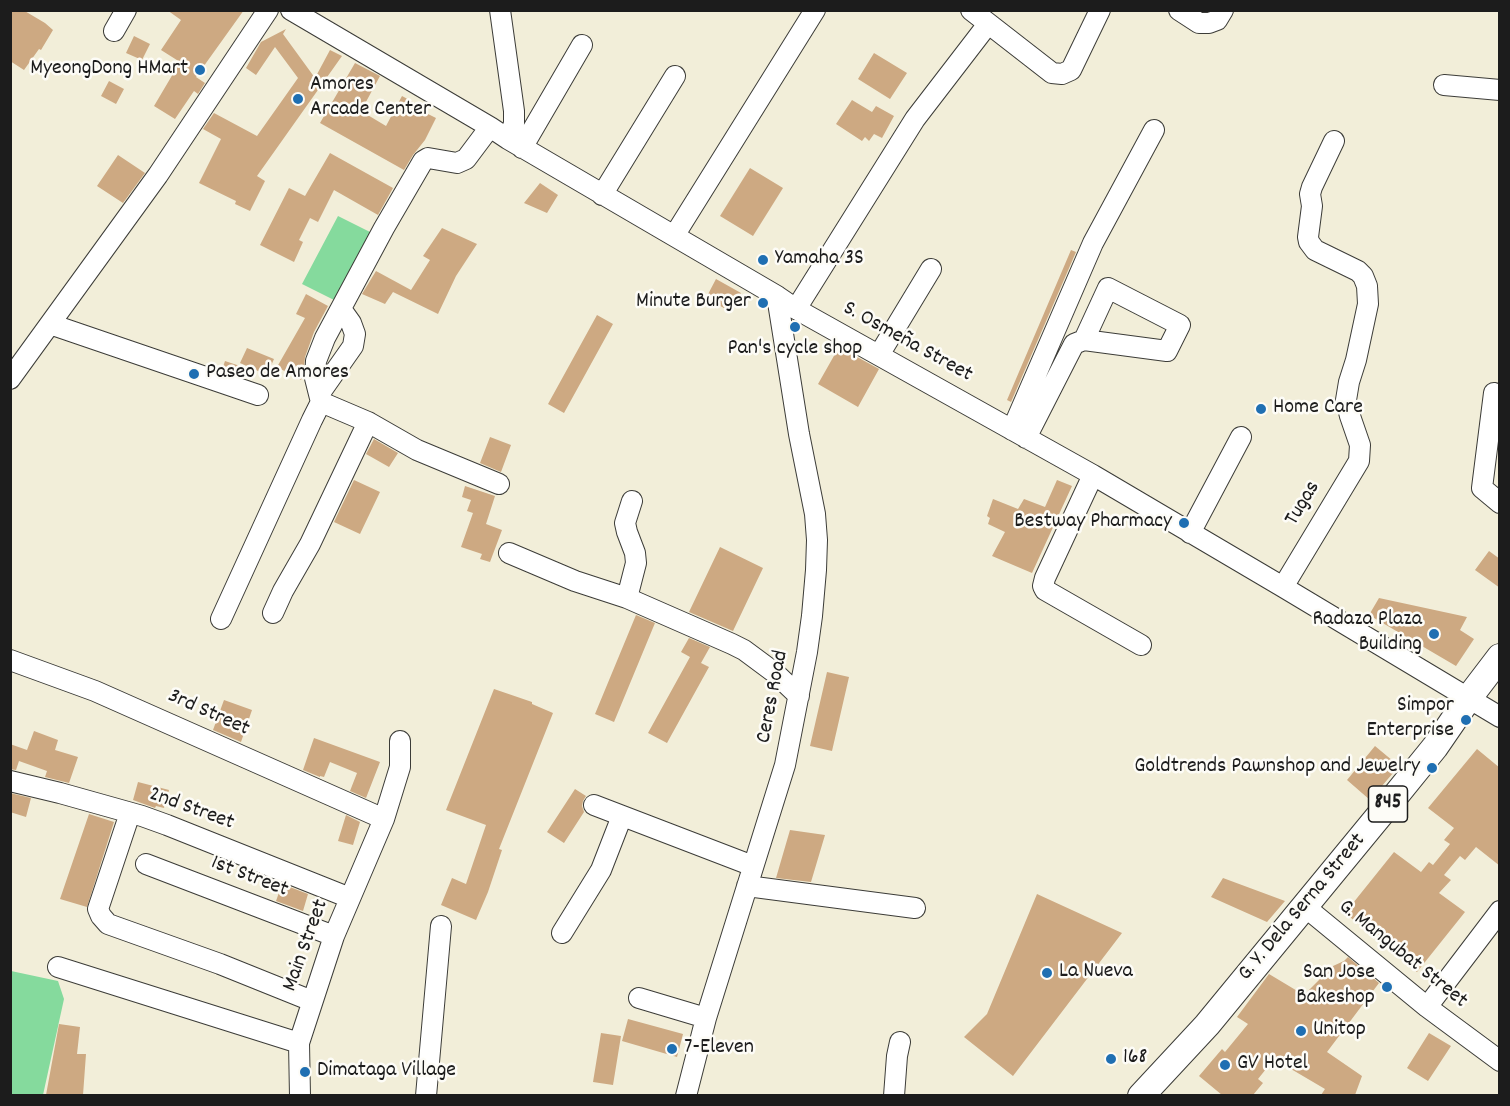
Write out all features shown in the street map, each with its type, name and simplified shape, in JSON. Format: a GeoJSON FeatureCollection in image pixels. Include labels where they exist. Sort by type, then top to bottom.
{"type":"FeatureCollection","features":[{"type":"Feature","properties":{"kind":"main road","name":"G. Y. Dela Serna Street"},"geometry":{"type":"LineString","coordinates":[[1141,1095],[1207,1025],[1435,747],[1500,657]]}},
{"type":"Feature","properties":{"kind":"street"},"geometry":{"type":"LineString","coordinates":[[114,31],[126,10]]}},
{"type":"Feature","properties":{"kind":"street"},"geometry":{"type":"LineString","coordinates":[[10,379],[158,175],[268,10]]}},
{"type":"Feature","properties":{"kind":"street","name":"S. Osmeña Street"},"geometry":{"type":"LineString","coordinates":[[291,10],[796,309],[1093,475],[1283,586],[1500,717]]}},
{"type":"Feature","properties":{"kind":"street"},"geometry":{"type":"LineString","coordinates":[[500,10],[514,111],[515,143]]}},
{"type":"Feature","properties":{"kind":"street"},"geometry":{"type":"LineString","coordinates":[[674,236],[815,10]]}},
{"type":"Feature","properties":{"kind":"street"},"geometry":{"type":"LineString","coordinates":[[970,10],[1052,73],[1062,74],[1071,69],[1100,10]]}},
{"type":"Feature","properties":{"kind":"street"},"geometry":{"type":"LineString","coordinates":[[1179,10],[1199,23],[1209,23],[1217,20],[1223,10]]}},
{"type":"Feature","properties":{"kind":"street"},"geometry":{"type":"LineString","coordinates":[[796,309],[915,119],[988,24]]}},
{"type":"Feature","properties":{"kind":"street"},"geometry":{"type":"LineString","coordinates":[[515,143],[582,45]]}},
{"type":"Feature","properties":{"kind":"street"},"geometry":{"type":"LineString","coordinates":[[602,195],[675,76]]}},
{"type":"Feature","properties":{"kind":"street"},"geometry":{"type":"LineString","coordinates":[[1444,85],[1500,90]]}},
{"type":"Feature","properties":{"kind":"street"},"geometry":{"type":"LineString","coordinates":[[490,127],[466,159],[457,163],[428,158],[423,161],[325,338],[316,361],[315,378],[321,398],[417,450],[499,484]]}},
{"type":"Feature","properties":{"kind":"street"},"geometry":{"type":"LineString","coordinates":[[1019,434],[1093,243],[1154,130]]}},
{"type":"Feature","properties":{"kind":"street","name":"Tugas"},"geometry":{"type":"LineString","coordinates":[[1283,586],[1359,461],[1360,445],[1346,400],[1348,382],[1356,360],[1368,304],[1368,286],[1358,271],[1315,250],[1308,237],[1312,187],[1334,141]]}},
{"type":"Feature","properties":{"kind":"street"},"geometry":{"type":"LineString","coordinates":[[879,355],[931,269]]}},
{"type":"Feature","properties":{"kind":"street"},"geometry":{"type":"LineString","coordinates":[[1019,434],[1074,344],[1084,340],[1167,351],[1180,325],[1108,288],[1084,340]]}},
{"type":"Feature","properties":{"kind":"street","name":"Ceres Road"},"geometry":{"type":"LineString","coordinates":[[686,1095],[706,1018],[785,765],[812,616],[817,540],[815,514],[799,434],[777,296]]}},
{"type":"Feature","properties":{"kind":"street"},"geometry":{"type":"LineString","coordinates":[[221,619],[321,398],[353,346],[355,334],[351,322],[341,309]]}},
{"type":"Feature","properties":{"kind":"street"},"geometry":{"type":"LineString","coordinates":[[50,324],[258,395]]}},
{"type":"Feature","properties":{"kind":"street"},"geometry":{"type":"LineString","coordinates":[[1494,393],[1482,488],[1500,503]]}},
{"type":"Feature","properties":{"kind":"street"},"geometry":{"type":"LineString","coordinates":[[273,613],[310,544],[368,422]]}},
{"type":"Feature","properties":{"kind":"street"},"geometry":{"type":"LineString","coordinates":[[1190,533],[1241,437]]}},
{"type":"Feature","properties":{"kind":"street"},"geometry":{"type":"LineString","coordinates":[[1093,475],[1042,586],[1045,590],[1142,645]]}},
{"type":"Feature","properties":{"kind":"street"},"geometry":{"type":"LineString","coordinates":[[627,598],[636,562],[625,523],[632,501]]}},
{"type":"Feature","properties":{"kind":"street"},"geometry":{"type":"LineString","coordinates":[[509,553],[575,581],[627,598],[744,650],[775,673],[799,696]]}},
{"type":"Feature","properties":{"kind":"street","name":"3rd Street"},"geometry":{"type":"LineString","coordinates":[[10,660],[94,691],[384,819]]}},
{"type":"Feature","properties":{"kind":"street","name":"Main Street"},"geometry":{"type":"LineString","coordinates":[[300,1095],[299,1043],[334,936],[384,819],[400,767],[400,741]]}},
{"type":"Feature","properties":{"kind":"street","name":"2nd Street"},"geometry":{"type":"LineString","coordinates":[[10,781],[60,793],[166,825],[350,898]]}},
{"type":"Feature","properties":{"kind":"street"},"geometry":{"type":"LineString","coordinates":[[594,805],[753,866]]}},
{"type":"Feature","properties":{"kind":"street"},"geometry":{"type":"LineString","coordinates":[[130,813],[98,909],[108,924],[220,964],[312,1001]]}},
{"type":"Feature","properties":{"kind":"street"},"geometry":{"type":"LineString","coordinates":[[562,933],[601,870],[622,816]]}},
{"type":"Feature","properties":{"kind":"street","name":"1st Street"},"geometry":{"type":"LineString","coordinates":[[146,864],[334,936]]}},
{"type":"Feature","properties":{"kind":"street"},"geometry":{"type":"LineString","coordinates":[[747,886],[915,908]]}},
{"type":"Feature","properties":{"kind":"street","name":"G. Mangubat Street"},"geometry":{"type":"LineString","coordinates":[[1304,906],[1426,1007],[1500,1061]]}},
{"type":"Feature","properties":{"kind":"street"},"geometry":{"type":"LineString","coordinates":[[1426,1007],[1500,911]]}},
{"type":"Feature","properties":{"kind":"street"},"geometry":{"type":"LineString","coordinates":[[426,1095],[441,926]]}},
{"type":"Feature","properties":{"kind":"street"},"geometry":{"type":"LineString","coordinates":[[58,967],[299,1043]]}},
{"type":"Feature","properties":{"kind":"street"},"geometry":{"type":"LineString","coordinates":[[639,998],[706,1018]]}},
{"type":"Feature","properties":{"kind":"street"},"geometry":{"type":"LineString","coordinates":[[894,1095],[900,1042]]}},
{"type":"Feature","properties":{"kind":"green space"},"geometry":{"type":"Polygon","coordinates":[[[338,216],[376,235],[340,303],[302,284],[338,216]]]}},
{"type":"Feature","properties":{"kind":"green space"},"geometry":{"type":"Polygon","coordinates":[[[11,971],[58,981],[64,999],[43,1095],[11,1095],[11,971]]]}},
{"type":"Feature","properties":{"kind":"building"},"geometry":{"type":"Polygon","coordinates":[[[10,10],[23,10],[53,30],[41,50],[39,49],[24,70],[10,61],[10,10]]]}},
{"type":"Feature","properties":{"kind":"building"},"geometry":{"type":"Polygon","coordinates":[[[167,10],[244,10],[196,77],[205,83],[198,94],[194,91],[175,119],[154,106],[180,62],[161,50],[181,20],[167,10]]]}},
{"type":"Feature","properties":{"kind":"building"},"geometry":{"type":"Polygon","coordinates":[[[286,29],[283,34],[315,78],[330,50],[342,56],[257,176],[265,181],[250,211],[235,204],[236,201],[199,183],[221,139],[203,129],[214,113],[257,136],[298,78],[275,47],[256,75],[246,68],[261,42],[286,29]]]}},
{"type":"Feature","properties":{"kind":"building"},"geometry":{"type":"Polygon","coordinates":[[[134,36],[150,44],[142,60],[126,53],[134,36]]]}},
{"type":"Feature","properties":{"kind":"building"},"geometry":{"type":"Polygon","coordinates":[[[874,53],[907,73],[890,99],[858,79],[874,53]]]}},
{"type":"Feature","properties":{"kind":"building"},"geometry":{"type":"Polygon","coordinates":[[[355,63],[380,76],[361,111],[386,126],[402,96],[426,109],[424,112],[436,118],[425,140],[404,170],[320,123],[355,63]]]}},
{"type":"Feature","properties":{"kind":"building"},"geometry":{"type":"Polygon","coordinates":[[[109,81],[124,89],[116,104],[101,96],[109,81]]]}},
{"type":"Feature","properties":{"kind":"building"},"geometry":{"type":"Polygon","coordinates":[[[852,100],[872,112],[876,106],[894,116],[882,138],[874,134],[869,141],[865,137],[862,141],[836,124],[852,100]]]}},
{"type":"Feature","properties":{"kind":"building"},"geometry":{"type":"Polygon","coordinates":[[[330,153],[393,188],[378,215],[334,190],[318,222],[310,218],[299,240],[303,242],[294,262],[260,245],[289,188],[305,196],[330,153]]]}},
{"type":"Feature","properties":{"kind":"building"},"geometry":{"type":"Polygon","coordinates":[[[118,155],[145,173],[123,203],[97,186],[118,155]]]}},
{"type":"Feature","properties":{"kind":"building"},"geometry":{"type":"Polygon","coordinates":[[[750,168],[783,188],[753,236],[720,216],[750,168]]]}},
{"type":"Feature","properties":{"kind":"building"},"geometry":{"type":"Polygon","coordinates":[[[540,183],[558,195],[547,213],[524,203],[540,183]]]}},
{"type":"Feature","properties":{"kind":"building"},"geometry":{"type":"Polygon","coordinates":[[[442,228],[477,244],[456,276],[438,314],[393,292],[385,304],[362,294],[376,271],[411,290],[430,260],[423,256],[442,228]]]}},
{"type":"Feature","properties":{"kind":"building"},"geometry":{"type":"Polygon","coordinates":[[[1071,250],[1076,252],[1011,402],[1007,400],[1071,250]]]}},
{"type":"Feature","properties":{"kind":"building"},"geometry":{"type":"Polygon","coordinates":[[[716,279],[741,293],[731,312],[706,298],[716,279]]]}},
{"type":"Feature","properties":{"kind":"building"},"geometry":{"type":"Polygon","coordinates":[[[306,294],[328,306],[314,332],[305,357],[301,380],[277,367],[305,318],[296,314],[306,294]]]}},
{"type":"Feature","properties":{"kind":"building"},"geometry":{"type":"Polygon","coordinates":[[[597,315],[613,324],[564,413],[548,404],[597,315]]]}},
{"type":"Feature","properties":{"kind":"building"},"geometry":{"type":"Polygon","coordinates":[[[839,347],[879,369],[858,407],[818,384],[839,347]]]}},
{"type":"Feature","properties":{"kind":"building"},"geometry":{"type":"Polygon","coordinates":[[[247,348],[274,359],[267,375],[240,363],[247,348]]]}},
{"type":"Feature","properties":{"kind":"building"},"geometry":{"type":"Polygon","coordinates":[[[225,361],[243,367],[240,376],[222,370],[225,361]]]}},
{"type":"Feature","properties":{"kind":"building"},"geometry":{"type":"Polygon","coordinates":[[[490,437],[511,445],[501,472],[480,463],[490,437]]]}},
{"type":"Feature","properties":{"kind":"building"},"geometry":{"type":"Polygon","coordinates":[[[374,439],[398,453],[389,467],[366,454],[374,439]]]}},
{"type":"Feature","properties":{"kind":"building"},"geometry":{"type":"Polygon","coordinates":[[[354,480],[380,492],[360,534],[334,522],[354,480]]]}},
{"type":"Feature","properties":{"kind":"building"},"geometry":{"type":"Polygon","coordinates":[[[1057,480],[1072,486],[1032,573],[992,556],[1005,532],[988,524],[990,518],[987,516],[993,499],[1018,509],[1024,499],[1045,507],[1057,480]]]}},
{"type":"Feature","properties":{"kind":"building"},"geometry":{"type":"Polygon","coordinates":[[[465,486],[495,496],[486,524],[502,530],[490,562],[480,559],[482,554],[461,547],[473,513],[467,511],[471,500],[462,497],[465,486]]]}},
{"type":"Feature","properties":{"kind":"building"},"geometry":{"type":"Polygon","coordinates":[[[720,547],[763,568],[733,631],[689,612],[720,547]]]}},
{"type":"Feature","properties":{"kind":"building"},"geometry":{"type":"Polygon","coordinates":[[[1489,551],[1500,559],[1500,588],[1475,570],[1489,551]]]}},
{"type":"Feature","properties":{"kind":"building","name":"Radaza Plaza Building"},"geometry":{"type":"Polygon","coordinates":[[[1379,598],[1467,617],[1460,630],[1474,639],[1456,666],[1369,615],[1379,598]]]}},
{"type":"Feature","properties":{"kind":"building"},"geometry":{"type":"Polygon","coordinates":[[[636,615],[655,623],[614,722],[595,714],[636,615]]]}},
{"type":"Feature","properties":{"kind":"building"},"geometry":{"type":"Polygon","coordinates":[[[689,638],[710,647],[701,663],[709,667],[667,743],[648,733],[690,657],[681,652],[689,638]]]}},
{"type":"Feature","properties":{"kind":"building"},"geometry":{"type":"Polygon","coordinates":[[[827,672],[849,677],[832,751],[810,746],[827,672]]]}},
{"type":"Feature","properties":{"kind":"building"},"geometry":{"type":"Polygon","coordinates":[[[494,689],[532,702],[553,713],[499,849],[502,850],[476,920],[441,905],[452,878],[466,884],[486,825],[446,810],[494,689]]]}},
{"type":"Feature","properties":{"kind":"building"},"geometry":{"type":"Polygon","coordinates":[[[224,700],[252,710],[241,742],[213,730],[224,700]]]}},
{"type":"Feature","properties":{"kind":"building"},"geometry":{"type":"Polygon","coordinates":[[[34,731],[58,740],[55,750],[78,757],[69,783],[45,777],[47,771],[19,761],[16,770],[10,769],[10,744],[27,750],[34,731]]]}},
{"type":"Feature","properties":{"kind":"building"},"geometry":{"type":"Polygon","coordinates":[[[314,738],[380,762],[366,798],[350,791],[357,773],[330,762],[324,777],[303,770],[314,738]]]}},
{"type":"Feature","properties":{"kind":"building"},"geometry":{"type":"Polygon","coordinates":[[[1375,746],[1399,766],[1370,800],[1347,780],[1375,746]]]}},
{"type":"Feature","properties":{"kind":"building"},"geometry":{"type":"Polygon","coordinates":[[[1477,749],[1500,768],[1500,866],[1476,847],[1465,860],[1460,856],[1444,875],[1451,880],[1439,893],[1465,912],[1417,972],[1345,913],[1394,852],[1421,872],[1429,862],[1433,865],[1450,844],[1444,840],[1454,828],[1428,808],[1477,749]]]}},
{"type":"Feature","properties":{"kind":"building"},"geometry":{"type":"Polygon","coordinates":[[[138,782],[169,790],[164,808],[156,806],[155,808],[133,800],[138,782]]]}},
{"type":"Feature","properties":{"kind":"building"},"geometry":{"type":"Polygon","coordinates":[[[575,789],[586,796],[582,806],[584,812],[564,843],[547,832],[575,789]]]}},
{"type":"Feature","properties":{"kind":"building"},"geometry":{"type":"Polygon","coordinates":[[[10,793],[31,798],[26,817],[10,812],[10,793]]]}},
{"type":"Feature","properties":{"kind":"building"},"geometry":{"type":"Polygon","coordinates":[[[89,814],[114,822],[87,907],[60,899],[89,814]]]}},
{"type":"Feature","properties":{"kind":"building"},"geometry":{"type":"Polygon","coordinates":[[[346,815],[360,822],[353,845],[338,841],[346,815]]]}},
{"type":"Feature","properties":{"kind":"building"},"geometry":{"type":"Polygon","coordinates":[[[790,830],[825,835],[811,882],[776,878],[790,830]]]}},
{"type":"Feature","properties":{"kind":"building"},"geometry":{"type":"Polygon","coordinates":[[[1223,878],[1285,901],[1267,922],[1211,897],[1223,878]]]}},
{"type":"Feature","properties":{"kind":"building"},"geometry":{"type":"Polygon","coordinates":[[[282,884],[308,894],[303,911],[276,901],[282,884]]]}},
{"type":"Feature","properties":{"kind":"building","name":"La Nueva"},"geometry":{"type":"Polygon","coordinates":[[[1037,894],[1122,933],[1013,1076],[964,1037],[987,1014],[1037,894]]]}},
{"type":"Feature","properties":{"kind":"building","name":"Unitop"},"geometry":{"type":"Polygon","coordinates":[[[1348,957],[1379,983],[1327,1052],[1362,1076],[1355,1095],[1321,1095],[1325,1089],[1274,1059],[1258,1079],[1263,1083],[1253,1095],[1222,1095],[1199,1076],[1222,1049],[1225,1052],[1248,1024],[1237,1017],[1269,974],[1304,995],[1333,966],[1348,957]]]}},
{"type":"Feature","properties":{"kind":"building"},"geometry":{"type":"Polygon","coordinates":[[[628,1019],[683,1034],[677,1057],[622,1041],[628,1019]]]}},
{"type":"Feature","properties":{"kind":"building"},"geometry":{"type":"Polygon","coordinates":[[[59,1024],[80,1027],[77,1054],[86,1054],[83,1095],[46,1095],[59,1024]]]}},
{"type":"Feature","properties":{"kind":"building"},"geometry":{"type":"Polygon","coordinates":[[[601,1033],[621,1036],[613,1085],[593,1082],[601,1033]]]}},
{"type":"Feature","properties":{"kind":"building"},"geometry":{"type":"Polygon","coordinates":[[[1429,1033],[1451,1046],[1428,1081],[1407,1068],[1429,1033]]]}},
{"type":"Feature","properties":{"kind":"place","name":"MyeongDong HMart"},"geometry":{"type":"Point","coordinates":[200,70]}},
{"type":"Feature","properties":{"kind":"place","name":"Amores Arcade Center"},"geometry":{"type":"Point","coordinates":[298,99]}},
{"type":"Feature","properties":{"kind":"place","name":"Yamaha 3S"},"geometry":{"type":"Point","coordinates":[763,260]}},
{"type":"Feature","properties":{"kind":"place","name":"Minute Burger"},"geometry":{"type":"Point","coordinates":[763,303]}},
{"type":"Feature","properties":{"kind":"place","name":"Pan's cycle shop"},"geometry":{"type":"Point","coordinates":[795,327]}},
{"type":"Feature","properties":{"kind":"place","name":"Paseo de Amores"},"geometry":{"type":"Point","coordinates":[194,374]}},
{"type":"Feature","properties":{"kind":"place","name":"Home Care"},"geometry":{"type":"Point","coordinates":[1261,409]}},
{"type":"Feature","properties":{"kind":"place","name":"Bestway Pharmacy"},"geometry":{"type":"Point","coordinates":[1184,523]}},
{"type":"Feature","properties":{"kind":"place","name":"Radaza Plaza Building"},"geometry":{"type":"Point","coordinates":[1434,634]}},
{"type":"Feature","properties":{"kind":"place","name":"Simpor Enterprise"},"geometry":{"type":"Point","coordinates":[1466,720]}},
{"type":"Feature","properties":{"kind":"place","name":"Goldtrends Pawnshop and Jewelry"},"geometry":{"type":"Point","coordinates":[1432,768]}},
{"type":"Feature","properties":{"kind":"place","name":"La Nueva"},"geometry":{"type":"Point","coordinates":[1047,973]}},
{"type":"Feature","properties":{"kind":"place","name":"San Jose Bakeshop"},"geometry":{"type":"Point","coordinates":[1387,987]}},
{"type":"Feature","properties":{"kind":"place","name":"Unitop"},"geometry":{"type":"Point","coordinates":[1301,1031]}},
{"type":"Feature","properties":{"kind":"place","name":"7-Eleven"},"geometry":{"type":"Point","coordinates":[672,1049]}},
{"type":"Feature","properties":{"kind":"place","name":"168"},"geometry":{"type":"Point","coordinates":[1111,1059]}},
{"type":"Feature","properties":{"kind":"place","name":"GV Hotel"},"geometry":{"type":"Point","coordinates":[1225,1065]}},
{"type":"Feature","properties":{"kind":"place","name":"Dimataga Village"},"geometry":{"type":"Point","coordinates":[305,1072]}}]}
